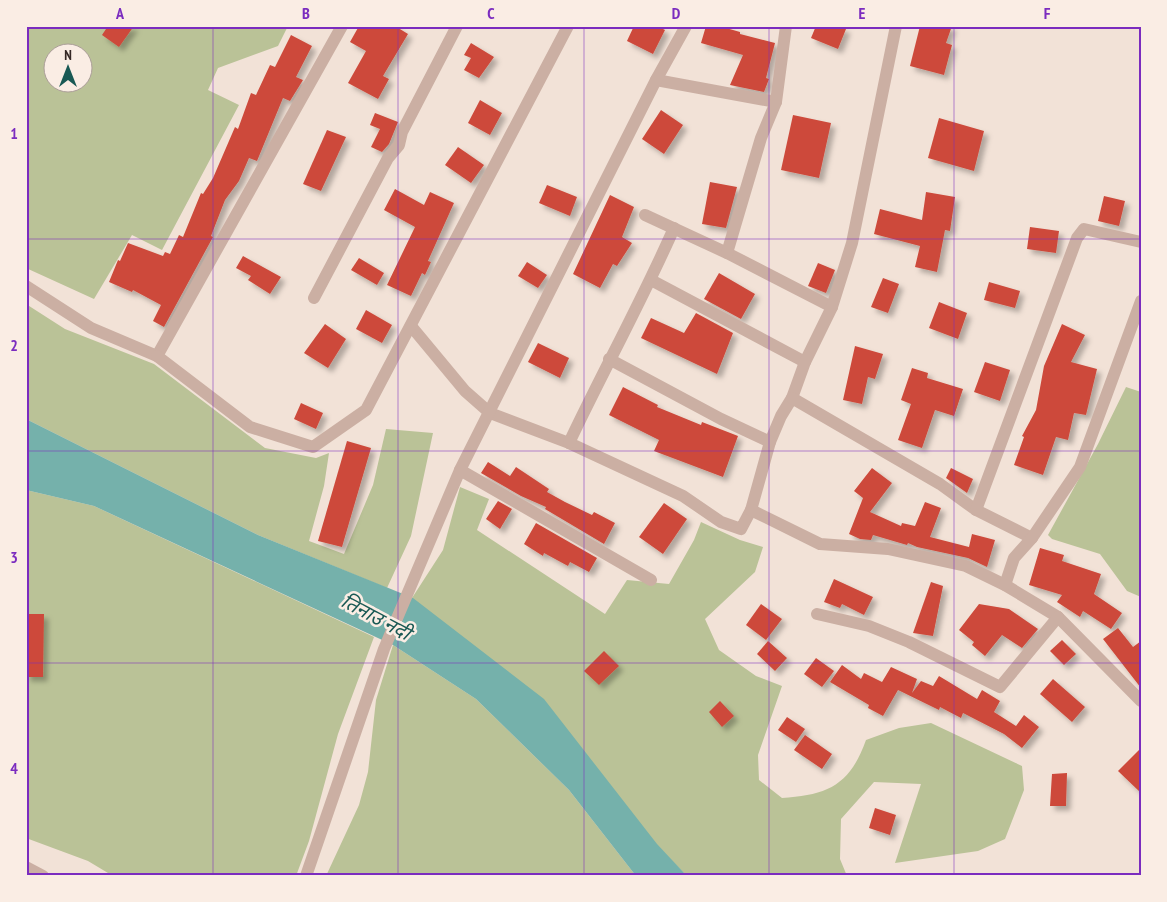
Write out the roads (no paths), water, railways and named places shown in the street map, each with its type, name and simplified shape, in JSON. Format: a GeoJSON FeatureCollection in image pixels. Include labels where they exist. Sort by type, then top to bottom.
{"type":"FeatureCollection","features":[{"type":"Feature","properties":{"kind":"street"},"geometry":{"type":"LineString","coordinates":[[157,356],[342,26]]}},
{"type":"Feature","properties":{"kind":"street"},"geometry":{"type":"LineString","coordinates":[[314,298],[388,158],[399,146],[402,132],[457,26]]}},
{"type":"Feature","properties":{"kind":"street"},"geometry":{"type":"LineString","coordinates":[[26,286],[91,328],[157,356],[250,427],[313,447],[366,410],[568,26]]}},
{"type":"Feature","properties":{"kind":"street"},"geometry":{"type":"LineString","coordinates":[[306,876],[384,649],[460,470],[656,80],[686,26]]}},
{"type":"Feature","properties":{"kind":"street"},"geometry":{"type":"LineString","coordinates":[[727,253],[761,138],[776,102],[786,26]]}},
{"type":"Feature","properties":{"kind":"street"},"geometry":{"type":"LineString","coordinates":[[410,326],[466,391],[490,413],[569,443],[683,496],[721,522],[741,529],[751,510],[770,442],[781,416],[792,398],[805,362],[832,307],[852,243],[896,26]]}},
{"type":"Feature","properties":{"kind":"street"},"geometry":{"type":"LineString","coordinates":[[656,80],[776,102]]}},
{"type":"Feature","properties":{"kind":"street"},"geometry":{"type":"LineString","coordinates":[[644,215],[727,253],[832,307]]}},
{"type":"Feature","properties":{"kind":"street"},"geometry":{"type":"LineString","coordinates":[[569,443],[609,359],[651,280],[674,228]]}},
{"type":"Feature","properties":{"kind":"street"},"geometry":{"type":"LineString","coordinates":[[976,510],[1077,238],[1084,230],[1141,242]]}},
{"type":"Feature","properties":{"kind":"street"},"geometry":{"type":"LineString","coordinates":[[651,280],[805,362]]}},
{"type":"Feature","properties":{"kind":"street"},"geometry":{"type":"LineString","coordinates":[[1005,585],[1014,558],[1032,538],[1080,467],[1141,301]]}},
{"type":"Feature","properties":{"kind":"street"},"geometry":{"type":"LineString","coordinates":[[609,359],[721,419],[770,442]]}},
{"type":"Feature","properties":{"kind":"street"},"geometry":{"type":"LineString","coordinates":[[792,398],[940,484],[976,510],[1032,538]]}},
{"type":"Feature","properties":{"kind":"street"},"geometry":{"type":"LineString","coordinates":[[460,470],[651,580]]}},
{"type":"Feature","properties":{"kind":"street"},"geometry":{"type":"LineString","coordinates":[[751,510],[820,544],[888,549],[966,566],[1005,585],[1058,617],[1141,701]]}},
{"type":"Feature","properties":{"kind":"street"},"geometry":{"type":"LineString","coordinates":[[817,614],[869,626],[909,642],[1000,687],[1058,617]]}},
{"type":"Feature","properties":{"kind":"street"},"geometry":{"type":"LineString","coordinates":[[26,866],[43,876]]}},
{"type":"Feature","properties":{"kind":"water","name":"तिनाउ नदी"},"geometry":{"type":"Polygon","coordinates":[[[26,419],[258,535],[413,598],[544,699],[657,844],[687,876],[636,876],[569,790],[476,699],[393,645],[94,506],[26,490],[26,419]]]}}]}
